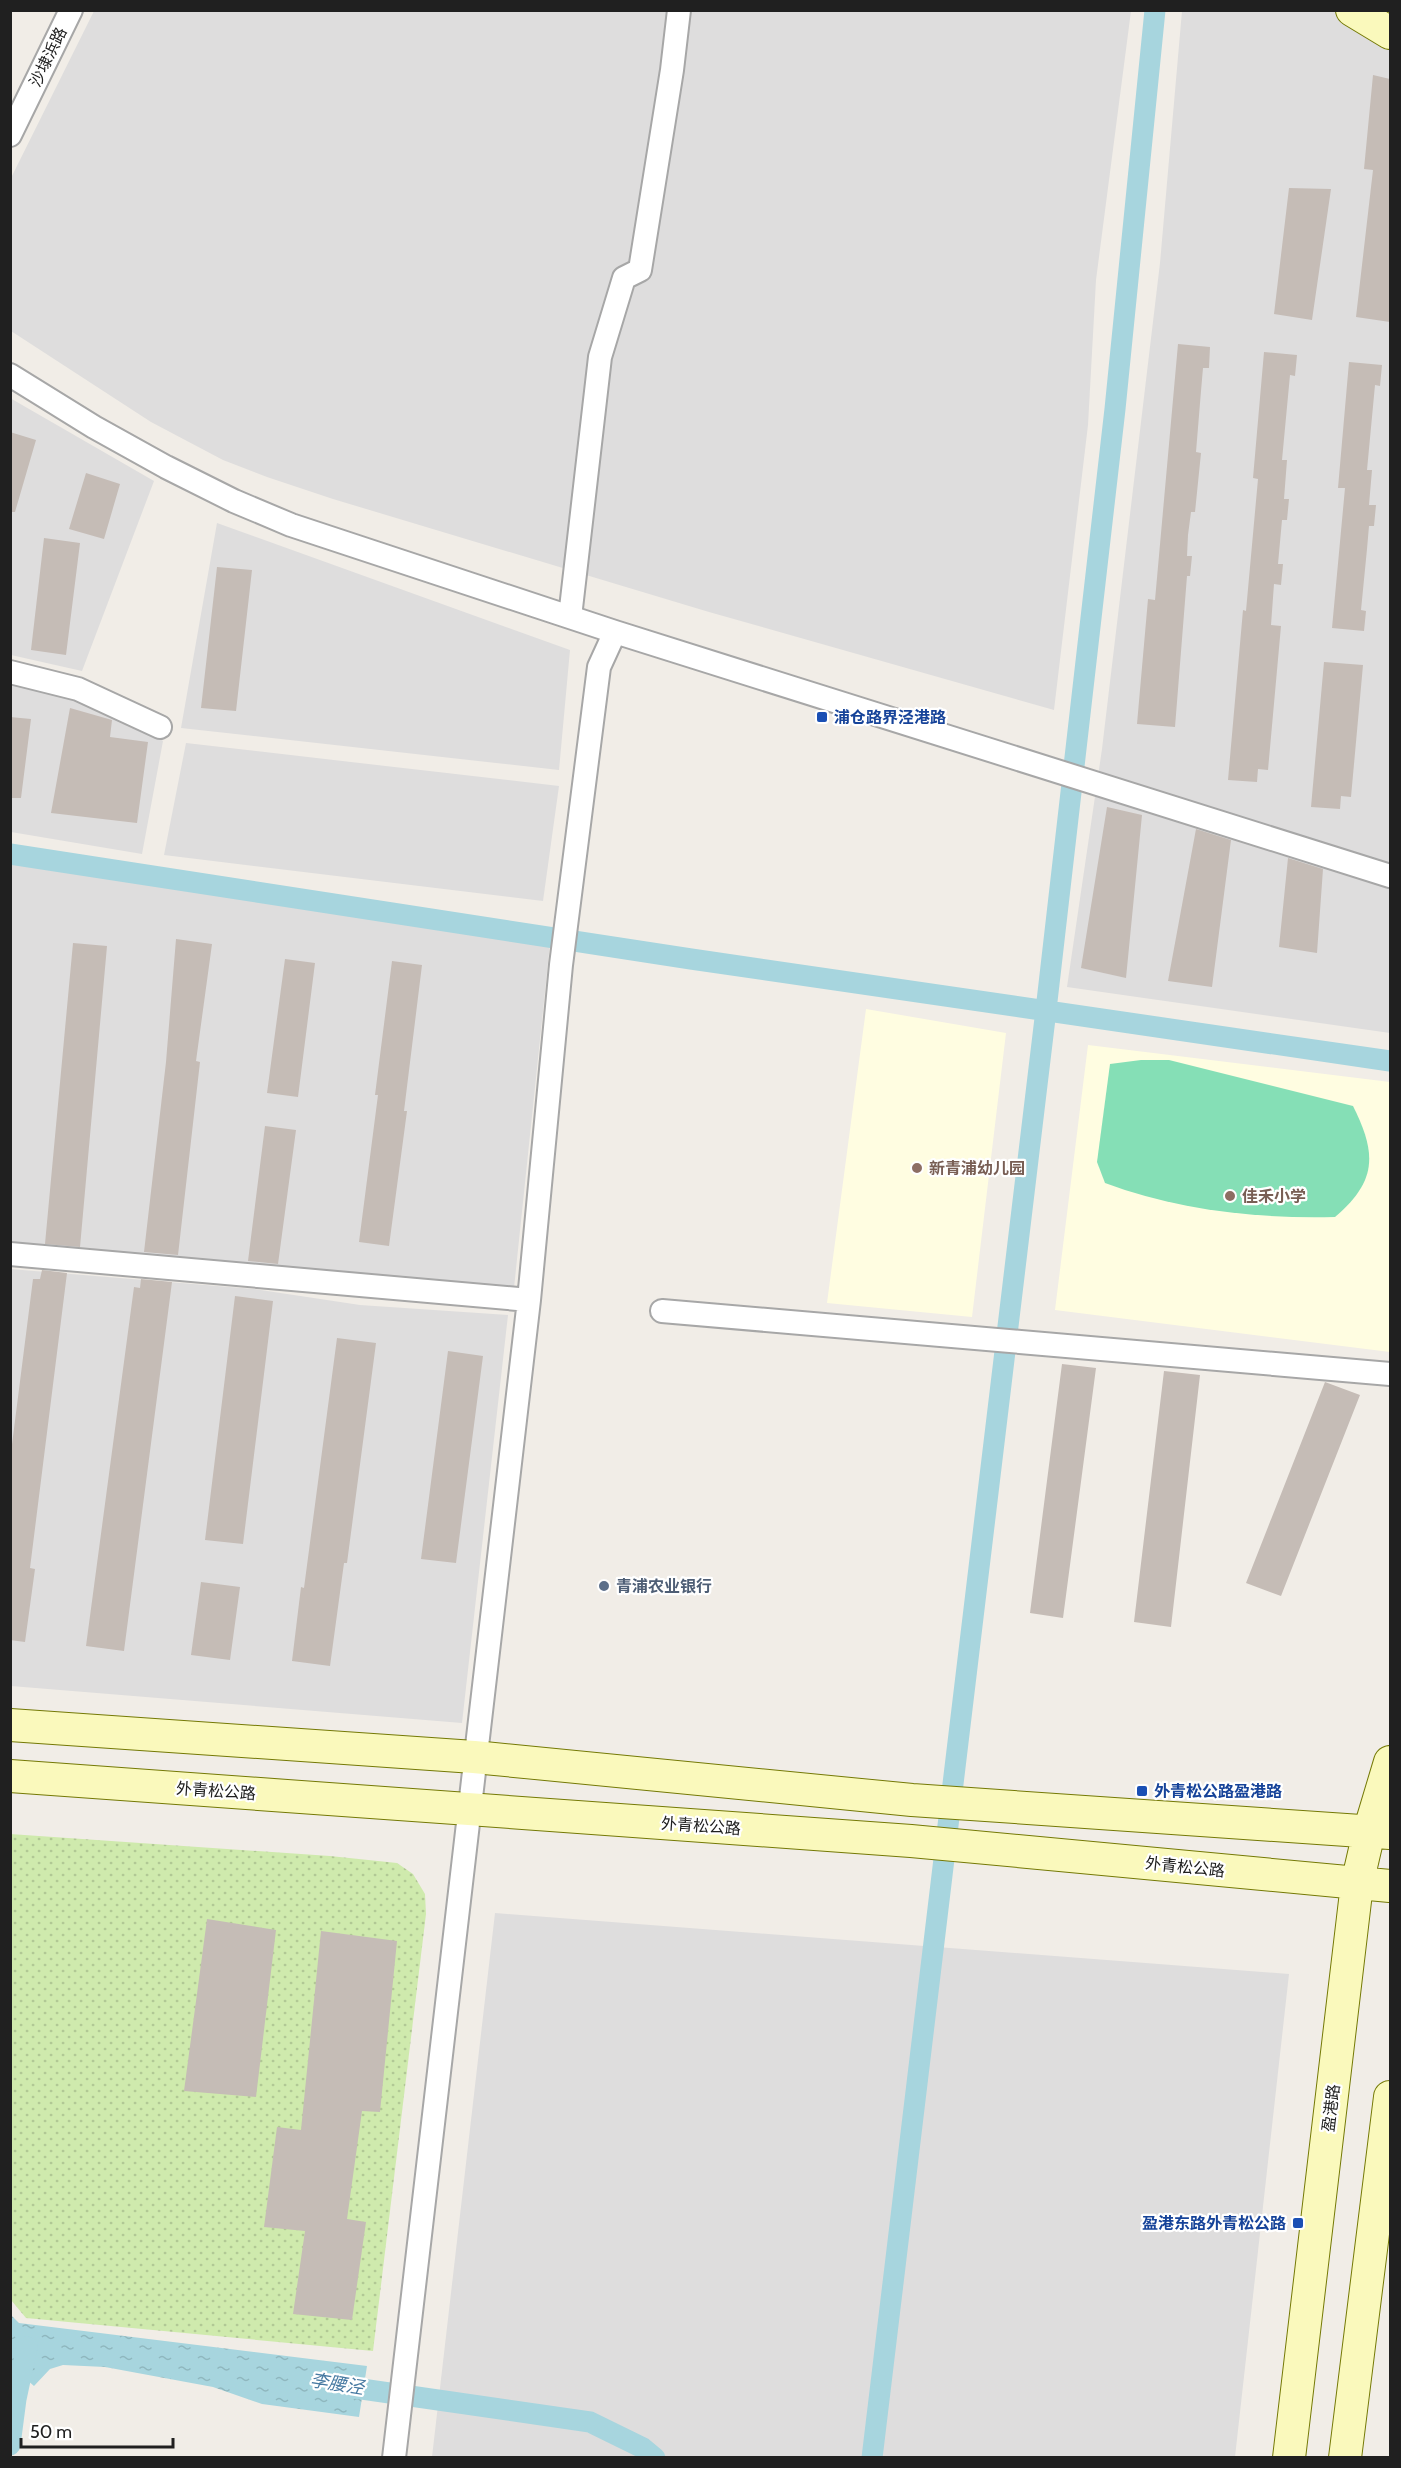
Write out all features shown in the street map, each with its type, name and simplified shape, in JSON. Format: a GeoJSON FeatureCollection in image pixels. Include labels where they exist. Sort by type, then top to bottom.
{"type":"FeatureCollection","features":[{"type":"Feature","properties":{"kind":"main road"},"geometry":{"type":"LineString","coordinates":[[1352,10],[1390,33]]}},
{"type":"Feature","properties":{"kind":"main road"},"geometry":{"type":"LineString","coordinates":[[10,1725],[474,1757],[1001,1807],[1380,1832]]}},
{"type":"Feature","properties":{"kind":"main road","name":"盈港路"},"geometry":{"type":"LineString","coordinates":[[1290,2457],[1358,1884],[1380,1832],[1390,1762]]}},
{"type":"Feature","properties":{"kind":"main road","name":"外青松公路"},"geometry":{"type":"LineString","coordinates":[[10,1776],[999,1848],[1390,1886]]}},
{"type":"Feature","properties":{"kind":"main road"},"geometry":{"type":"LineString","coordinates":[[1345,2457],[1390,2097]]}},
{"type":"Feature","properties":{"kind":"street","name":"沙埭浜路"},"geometry":{"type":"LineString","coordinates":[[10,135],[71,10]]}},
{"type":"Feature","properties":{"kind":"street"},"geometry":{"type":"LineString","coordinates":[[570,617],[600,357],[624,278],[640,270],[679,10]]}},
{"type":"Feature","properties":{"kind":"street"},"geometry":{"type":"LineString","coordinates":[[10,375],[105,433],[234,501],[291,525],[615,632],[1390,876]]}},
{"type":"Feature","properties":{"kind":"street"},"geometry":{"type":"LineString","coordinates":[[395,2448],[529,1300],[561,965],[599,667],[615,632]]}},
{"type":"Feature","properties":{"kind":"street"},"geometry":{"type":"LineString","coordinates":[[10,672],[78,689],[160,727]]}},
{"type":"Feature","properties":{"kind":"street"},"geometry":{"type":"LineString","coordinates":[[10,1254],[529,1300]]}},
{"type":"Feature","properties":{"kind":"street"},"geometry":{"type":"LineString","coordinates":[[662,1311],[1390,1374]]}},
{"type":"Feature","properties":{"kind":"shaded area"},"geometry":{"type":"Polygon","coordinates":[[[94,11],[1131,11],[1096,280],[1088,425],[1054,710],[709,612],[267,477],[223,460],[151,422],[11,331],[10,180],[94,11]]]}},
{"type":"Feature","properties":{"kind":"shaded area"},"geometry":{"type":"Polygon","coordinates":[[[1182,11],[1390,11],[1390,1033],[1067,987],[1102,749],[1160,263],[1182,11]]]}},
{"type":"Feature","properties":{"kind":"shaded area"},"geometry":{"type":"Polygon","coordinates":[[[10,398],[154,481],[82,671],[11,655],[10,398]]]}},
{"type":"Feature","properties":{"kind":"shaded area"},"geometry":{"type":"Polygon","coordinates":[[[217,523],[570,650],[559,770],[181,728],[217,523]]]}},
{"type":"Feature","properties":{"kind":"shaded area"},"geometry":{"type":"Polygon","coordinates":[[[10,682],[75,698],[124,718],[163,741],[142,854],[11,832],[10,682]]]}},
{"type":"Feature","properties":{"kind":"shaded area"},"geometry":{"type":"Polygon","coordinates":[[[186,743],[559,786],[543,901],[164,855],[186,743]]]}},
{"type":"Feature","properties":{"kind":"shaded area"},"geometry":{"type":"Polygon","coordinates":[[[10,861],[550,944],[514,1288],[11,1250],[10,861]]]}},
{"type":"Feature","properties":{"kind":"shaded area","name":"新青浦幼儿园"},"geometry":{"type":"Polygon","coordinates":[[[866,1009],[1006,1033],[972,1317],[827,1303],[866,1009]]]}},
{"type":"Feature","properties":{"kind":"shaded area","name":"佳禾小学"},"geometry":{"type":"Polygon","coordinates":[[[1088,1045],[1390,1082],[1390,1352],[1055,1310],[1088,1045]]]}},
{"type":"Feature","properties":{"kind":"shaded area"},"geometry":{"type":"Polygon","coordinates":[[[10,1269],[254,1289],[360,1305],[508,1315],[462,1723],[11,1686],[10,1269]]]}},
{"type":"Feature","properties":{"kind":"shaded area"},"geometry":{"type":"Polygon","coordinates":[[[495,1913],[1289,1974],[1235,2457],[432,2457],[495,1913]]]}},
{"type":"Feature","properties":{"kind":"green space"},"geometry":{"type":"Polygon","coordinates":[[[1141,1060],[1169,1060],[1353,1106],[1361,1123],[1369,1153],[1369,1166],[1359,1191],[1335,1217],[1306,1217],[1218,1211],[1160,1200],[1105,1183],[1097,1162],[1110,1064],[1141,1060]]]}},
{"type":"Feature","properties":{"kind":"green space"},"geometry":{"type":"Polygon","coordinates":[[[10,1834],[330,1856],[397,1863],[413,1874],[425,1894],[426,1914],[373,2351],[26,2318],[11,2300],[10,1834]]]}},
{"type":"Feature","properties":{"kind":"water"},"geometry":{"type":"Polygon","coordinates":[[[10,2314],[19,2323],[367,2366],[359,2417],[262,2404],[213,2387],[105,2367],[63,2365],[50,2369],[34,2386],[11,2366],[10,2314]]]}},
{"type":"Feature","properties":{"kind":"building"},"geometry":{"type":"Polygon","coordinates":[[[1373,75],[1390,79],[1390,322],[1356,317],[1373,170],[1364,169],[1373,75]]]}},
{"type":"Feature","properties":{"kind":"building"},"geometry":{"type":"Polygon","coordinates":[[[1289,188],[1331,189],[1312,320],[1274,314],[1289,188]]]}},
{"type":"Feature","properties":{"kind":"building"},"geometry":{"type":"Polygon","coordinates":[[[1178,344],[1210,347],[1209,368],[1203,368],[1196,452],[1201,453],[1195,512],[1191,512],[1188,535],[1187,556],[1192,556],[1190,576],[1187,576],[1175,727],[1137,724],[1148,599],[1155,600],[1178,344]]]}},
{"type":"Feature","properties":{"kind":"building"},"geometry":{"type":"Polygon","coordinates":[[[1264,352],[1297,355],[1295,376],[1290,375],[1282,460],[1287,460],[1284,499],[1289,499],[1287,520],[1282,520],[1278,564],[1283,564],[1281,585],[1274,584],[1271,625],[1281,626],[1268,770],[1258,769],[1257,782],[1228,780],[1243,610],[1246,611],[1258,479],[1253,478],[1264,352]]]}},
{"type":"Feature","properties":{"kind":"building"},"geometry":{"type":"Polygon","coordinates":[[[1349,362],[1382,365],[1380,386],[1375,385],[1367,470],[1372,470],[1369,505],[1376,505],[1374,526],[1369,526],[1361,610],[1366,611],[1364,631],[1332,628],[1345,488],[1338,488],[1349,362]]]}},
{"type":"Feature","properties":{"kind":"building"},"geometry":{"type":"Polygon","coordinates":[[[10,432],[36,440],[15,512],[10,512],[10,432]]]}},
{"type":"Feature","properties":{"kind":"building"},"geometry":{"type":"Polygon","coordinates":[[[86,473],[120,484],[104,539],[69,529],[86,473]]]}},
{"type":"Feature","properties":{"kind":"building"},"geometry":{"type":"Polygon","coordinates":[[[44,538],[80,543],[66,655],[31,650],[44,538]]]}},
{"type":"Feature","properties":{"kind":"building"},"geometry":{"type":"Polygon","coordinates":[[[217,567],[252,570],[236,711],[201,708],[217,567]]]}},
{"type":"Feature","properties":{"kind":"building"},"geometry":{"type":"Polygon","coordinates":[[[1324,662],[1363,665],[1351,797],[1341,796],[1340,809],[1311,807],[1324,662]]]}},
{"type":"Feature","properties":{"kind":"building"},"geometry":{"type":"Polygon","coordinates":[[[70,708],[112,720],[110,737],[148,742],[137,823],[51,813],[70,708]]]}},
{"type":"Feature","properties":{"kind":"building"},"geometry":{"type":"Polygon","coordinates":[[[10,717],[31,719],[21,798],[10,798],[10,717]]]}},
{"type":"Feature","properties":{"kind":"building"},"geometry":{"type":"Polygon","coordinates":[[[1107,807],[1142,815],[1126,978],[1081,968],[1107,807]]]}},
{"type":"Feature","properties":{"kind":"building"},"geometry":{"type":"Polygon","coordinates":[[[1196,829],[1231,840],[1212,987],[1168,981],[1196,829]]]}},
{"type":"Feature","properties":{"kind":"building"},"geometry":{"type":"Polygon","coordinates":[[[1288,858],[1323,869],[1317,953],[1279,947],[1288,858]]]}},
{"type":"Feature","properties":{"kind":"building"},"geometry":{"type":"Polygon","coordinates":[[[176,939],[212,944],[196,1061],[200,1062],[178,1255],[144,1252],[166,1062],[176,939]]]}},
{"type":"Feature","properties":{"kind":"building"},"geometry":{"type":"Polygon","coordinates":[[[73,943],[107,946],[80,1247],[45,1244],[73,943]]]}},
{"type":"Feature","properties":{"kind":"building"},"geometry":{"type":"Polygon","coordinates":[[[285,959],[315,963],[298,1097],[267,1093],[285,959]]]}},
{"type":"Feature","properties":{"kind":"building"},"geometry":{"type":"Polygon","coordinates":[[[392,961],[422,965],[404,1111],[407,1111],[389,1246],[359,1242],[392,961]]]}},
{"type":"Feature","properties":{"kind":"building"},"geometry":{"type":"Polygon","coordinates":[[[265,1126],[296,1130],[278,1264],[248,1261],[265,1126]]]}},
{"type":"Feature","properties":{"kind":"building"},"geometry":{"type":"Polygon","coordinates":[[[42,1270],[67,1273],[30,1568],[35,1569],[25,1642],[10,1640],[10,1460],[33,1279],[40,1279],[42,1270]]]}},
{"type":"Feature","properties":{"kind":"building"},"geometry":{"type":"Polygon","coordinates":[[[141,1279],[172,1282],[124,1651],[86,1646],[134,1287],[140,1288],[141,1279]]]}},
{"type":"Feature","properties":{"kind":"building"},"geometry":{"type":"Polygon","coordinates":[[[235,1296],[273,1301],[243,1544],[205,1540],[235,1296]]]}},
{"type":"Feature","properties":{"kind":"building"},"geometry":{"type":"Polygon","coordinates":[[[337,1338],[376,1343],[347,1563],[344,1563],[330,1666],[292,1661],[301,1587],[304,1588],[337,1338]]]}},
{"type":"Feature","properties":{"kind":"building"},"geometry":{"type":"Polygon","coordinates":[[[448,1351],[483,1356],[456,1563],[421,1559],[448,1351]]]}},
{"type":"Feature","properties":{"kind":"building"},"geometry":{"type":"Polygon","coordinates":[[[1062,1364],[1096,1368],[1063,1618],[1030,1613],[1062,1364]]]}},
{"type":"Feature","properties":{"kind":"building"},"geometry":{"type":"Polygon","coordinates":[[[1164,1371],[1200,1375],[1171,1627],[1134,1622],[1164,1371]]]}},
{"type":"Feature","properties":{"kind":"building"},"geometry":{"type":"Polygon","coordinates":[[[1325,1382],[1360,1395],[1281,1596],[1246,1583],[1325,1382]]]}},
{"type":"Feature","properties":{"kind":"building"},"geometry":{"type":"Polygon","coordinates":[[[201,1582],[240,1587],[230,1660],[191,1655],[201,1582]]]}},
{"type":"Feature","properties":{"kind":"building"},"geometry":{"type":"Polygon","coordinates":[[[207,1919],[276,1930],[256,2097],[184,2091],[207,1919]]]}},
{"type":"Feature","properties":{"kind":"building"},"geometry":{"type":"Polygon","coordinates":[[[321,1931],[397,1941],[380,2112],[362,2111],[347,2219],[366,2222],[352,2320],[293,2314],[305,2231],[264,2227],[277,2127],[301,2130],[321,1931]]]}},
{"type":"Feature","properties":{"kind":"waterway"},"geometry":{"type":"LineString","coordinates":[[872,2458],[1046,1010],[1115,409],[1155,10]]}},
{"type":"Feature","properties":{"kind":"waterway"},"geometry":{"type":"LineString","coordinates":[[10,854],[691,959],[1390,1061]]}},
{"type":"Feature","properties":{"kind":"waterway"},"geometry":{"type":"LineString","coordinates":[[10,2445],[16,2399],[27,2347]]}},
{"type":"Feature","properties":{"kind":"waterway","name":"李腰泾"},"geometry":{"type":"LineString","coordinates":[[334,2385],[590,2422],[643,2448],[655,2458]]}},
{"type":"Feature","properties":{"kind":"place","name":"浦仓路界泾港路"},"geometry":{"type":"Point","coordinates":[822,717]}},
{"type":"Feature","properties":{"kind":"place","name":"新青浦幼儿园"},"geometry":{"type":"Point","coordinates":[917,1168]}},
{"type":"Feature","properties":{"kind":"place","name":"佳禾小学"},"geometry":{"type":"Point","coordinates":[1230,1196]}},
{"type":"Feature","properties":{"kind":"place","name":"青浦农业银行"},"geometry":{"type":"Point","coordinates":[604,1586]}},
{"type":"Feature","properties":{"kind":"place","name":"外青松公路盈港路"},"geometry":{"type":"Point","coordinates":[1142,1791]}},
{"type":"Feature","properties":{"kind":"place","name":"盈港东路外青松公路"},"geometry":{"type":"Point","coordinates":[1298,2223]}}]}
